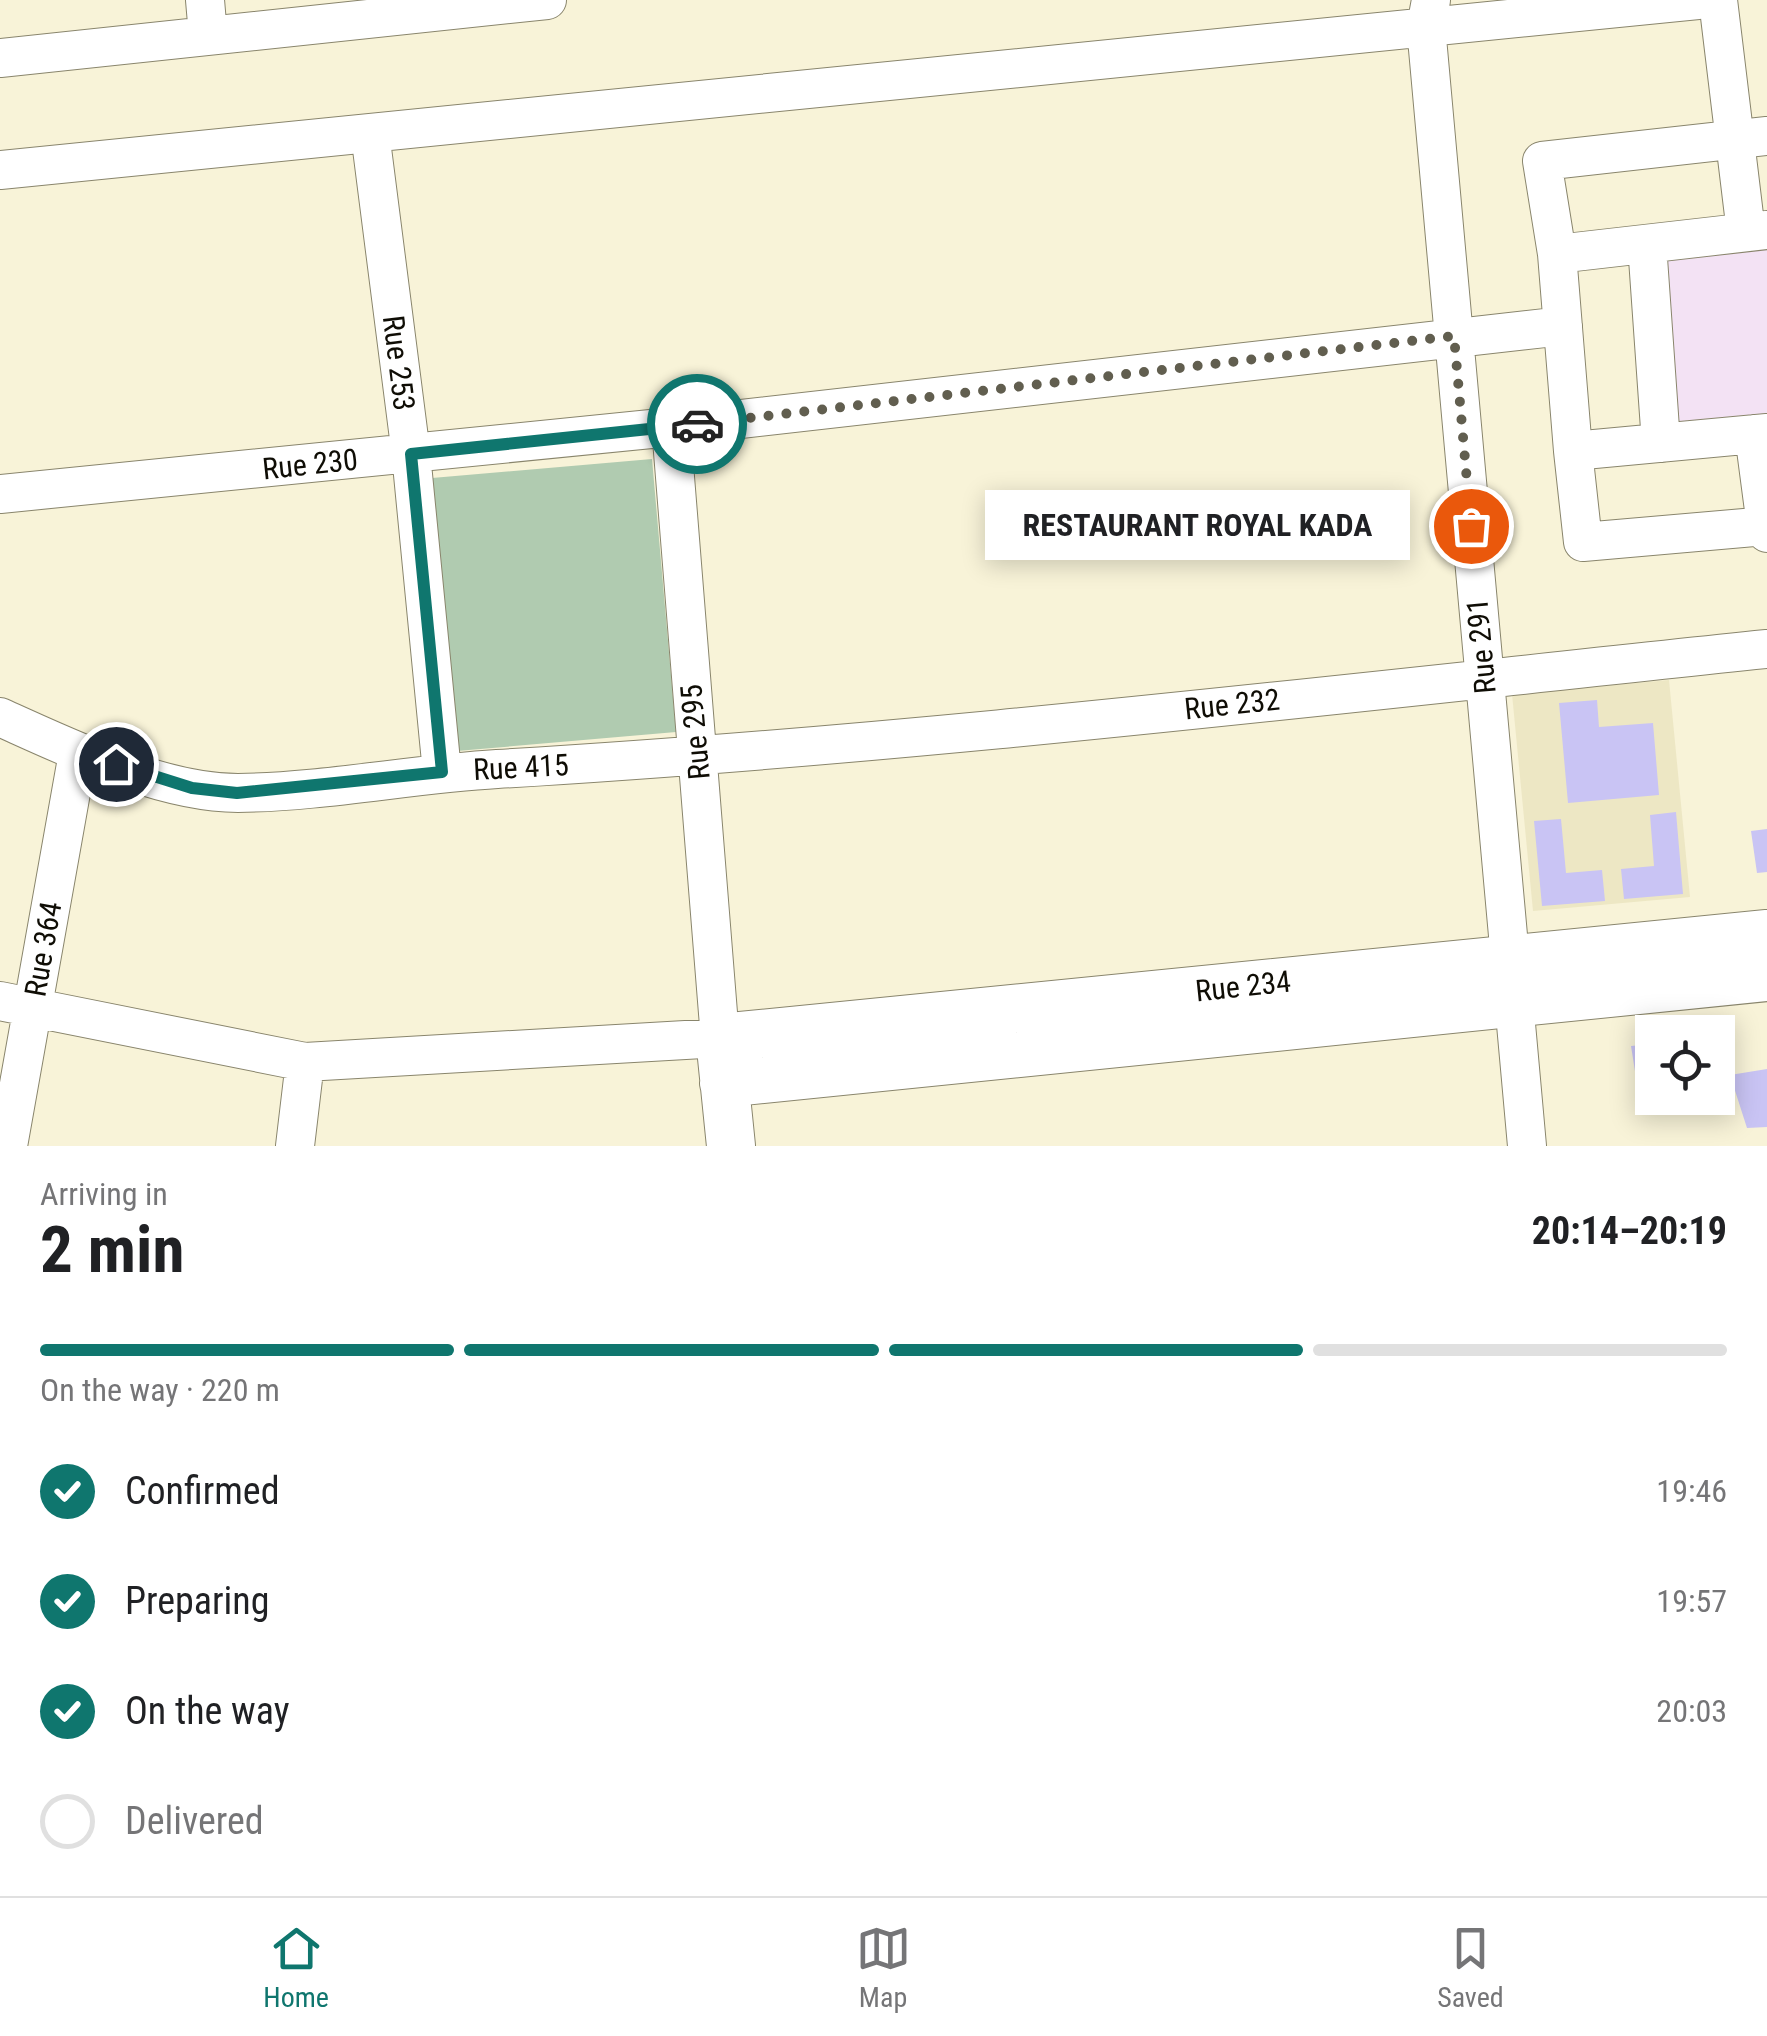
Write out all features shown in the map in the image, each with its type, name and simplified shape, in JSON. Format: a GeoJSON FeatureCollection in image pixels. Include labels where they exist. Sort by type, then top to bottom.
{"type":"FeatureCollection","features":[{"type":"Feature","properties":{"kind":"main road","name":"Rue 234"},"geometry":{"type":"LineString","coordinates":[[722,1060],[1512,981],[1767,934]]}},
{"type":"Feature","properties":{"kind":"main road","name":"Rue 234"},"geometry":{"type":"LineString","coordinates":[[1512,981],[1767,977]]}},
{"type":"Feature","properties":{"kind":"main road"},"geometry":{"type":"LineString","coordinates":[[722,1060],[731,1146]]}},
{"type":"Feature","properties":{"kind":"street"},"geometry":{"type":"LineString","coordinates":[[0,58],[206,17],[547,0]]}},
{"type":"Feature","properties":{"kind":"street"},"geometry":{"type":"LineString","coordinates":[[0,170],[370,133],[1428,14],[1698,0]]}},
{"type":"Feature","properties":{"kind":"street"},"geometry":{"type":"LineString","coordinates":[[1557,254],[1757,231],[1751,138],[1718,0]]}},
{"type":"Feature","properties":{"kind":"street","name":"Rue 291"},"geometry":{"type":"LineString","coordinates":[[1428,14],[1527,1146]]}},
{"type":"Feature","properties":{"kind":"street","name":"Rue 253"},"geometry":{"type":"LineString","coordinates":[[370,133],[411,454],[442,772]]}},
{"type":"Feature","properties":{"kind":"street"},"geometry":{"type":"LineString","coordinates":[[1573,451],[1761,434],[1767,529],[1584,542],[1573,451],[1557,254],[1542,161],[1751,138]]}},
{"type":"Feature","properties":{"kind":"street"},"geometry":{"type":"LineString","coordinates":[[1647,244],[1661,443]]}},
{"type":"Feature","properties":{"kind":"street","name":"Rue 230"},"geometry":{"type":"LineString","coordinates":[[0,494],[670,427],[1563,326]]}},
{"type":"Feature","properties":{"kind":"street","name":"Rue 295"},"geometry":{"type":"LineString","coordinates":[[670,427],[722,1060]]}},
{"type":"Feature","properties":{"kind":"street","name":"Rue 232"},"geometry":{"type":"LineString","coordinates":[[697,757],[1767,650]]}},
{"type":"Feature","properties":{"kind":"street","name":"Rue 415"},"geometry":{"type":"LineString","coordinates":[[0,717],[78,753],[192,788],[237,793],[442,772],[697,757]]}},
{"type":"Feature","properties":{"kind":"street","name":"Rue 364"},"geometry":{"type":"LineString","coordinates":[[8,1146],[16,1006],[78,753]]}},
{"type":"Feature","properties":{"kind":"street"},"geometry":{"type":"LineString","coordinates":[[16,1006],[304,1062],[722,1060]]}},
{"type":"Feature","properties":{"kind":"street"},"geometry":{"type":"LineString","coordinates":[[295,1146],[304,1062]]}},
{"type":"Feature","properties":{"kind":"shaded area"},"geometry":{"type":"Polygon","coordinates":[[[1767,237],[1767,424],[1668,431],[1656,250],[1767,237]]]}},
{"type":"Feature","properties":{"kind":"shaded area"},"geometry":{"type":"Polygon","coordinates":[[[1669,680],[1690,897],[1533,911],[1512,694],[1669,680]]]}},
{"type":"Feature","properties":{"kind":"green space"},"geometry":{"type":"Polygon","coordinates":[[[652,459],[676,732],[457,751],[432,478],[652,459]]]}},
{"type":"Feature","properties":{"kind":"building"},"geometry":{"type":"Polygon","coordinates":[[[1597,700],[1599,727],[1653,723],[1659,795],[1568,803],[1559,703],[1597,700]]]}},
{"type":"Feature","properties":{"kind":"building"},"geometry":{"type":"Polygon","coordinates":[[[1676,812],[1683,894],[1624,899],[1621,869],[1654,866],[1650,815],[1676,812]]]}},
{"type":"Feature","properties":{"kind":"building"},"geometry":{"type":"Polygon","coordinates":[[[1561,819],[1566,873],[1602,870],[1605,901],[1542,906],[1534,821],[1561,819]]]}},
{"type":"Feature","properties":{"kind":"building"},"geometry":{"type":"Polygon","coordinates":[[[1767,829],[1767,872],[1757,873],[1751,831],[1767,829]]]}},
{"type":"Feature","properties":{"kind":"building"},"geometry":{"type":"Polygon","coordinates":[[[1767,1069],[1767,1127],[1747,1128],[1735,1091],[1735,1074],[1767,1069]]]}},
{"type":"Feature","properties":{"kind":"way so far"},"geometry":{"type":"LineString","coordinates":[[697,424],[1454,336],[1471,526]]}},
{"type":"Feature","properties":{"kind":"place","name":"RESTAURANT ROYAL KADA"},"geometry":{"type":"Point","coordinates":[1471,526]}},
{"type":"Feature","properties":{"kind":"route"},"geometry":{"type":"LineString","coordinates":[[116,764],[192,788],[237,793],[442,772],[411,454],[697,424]]}}]}
